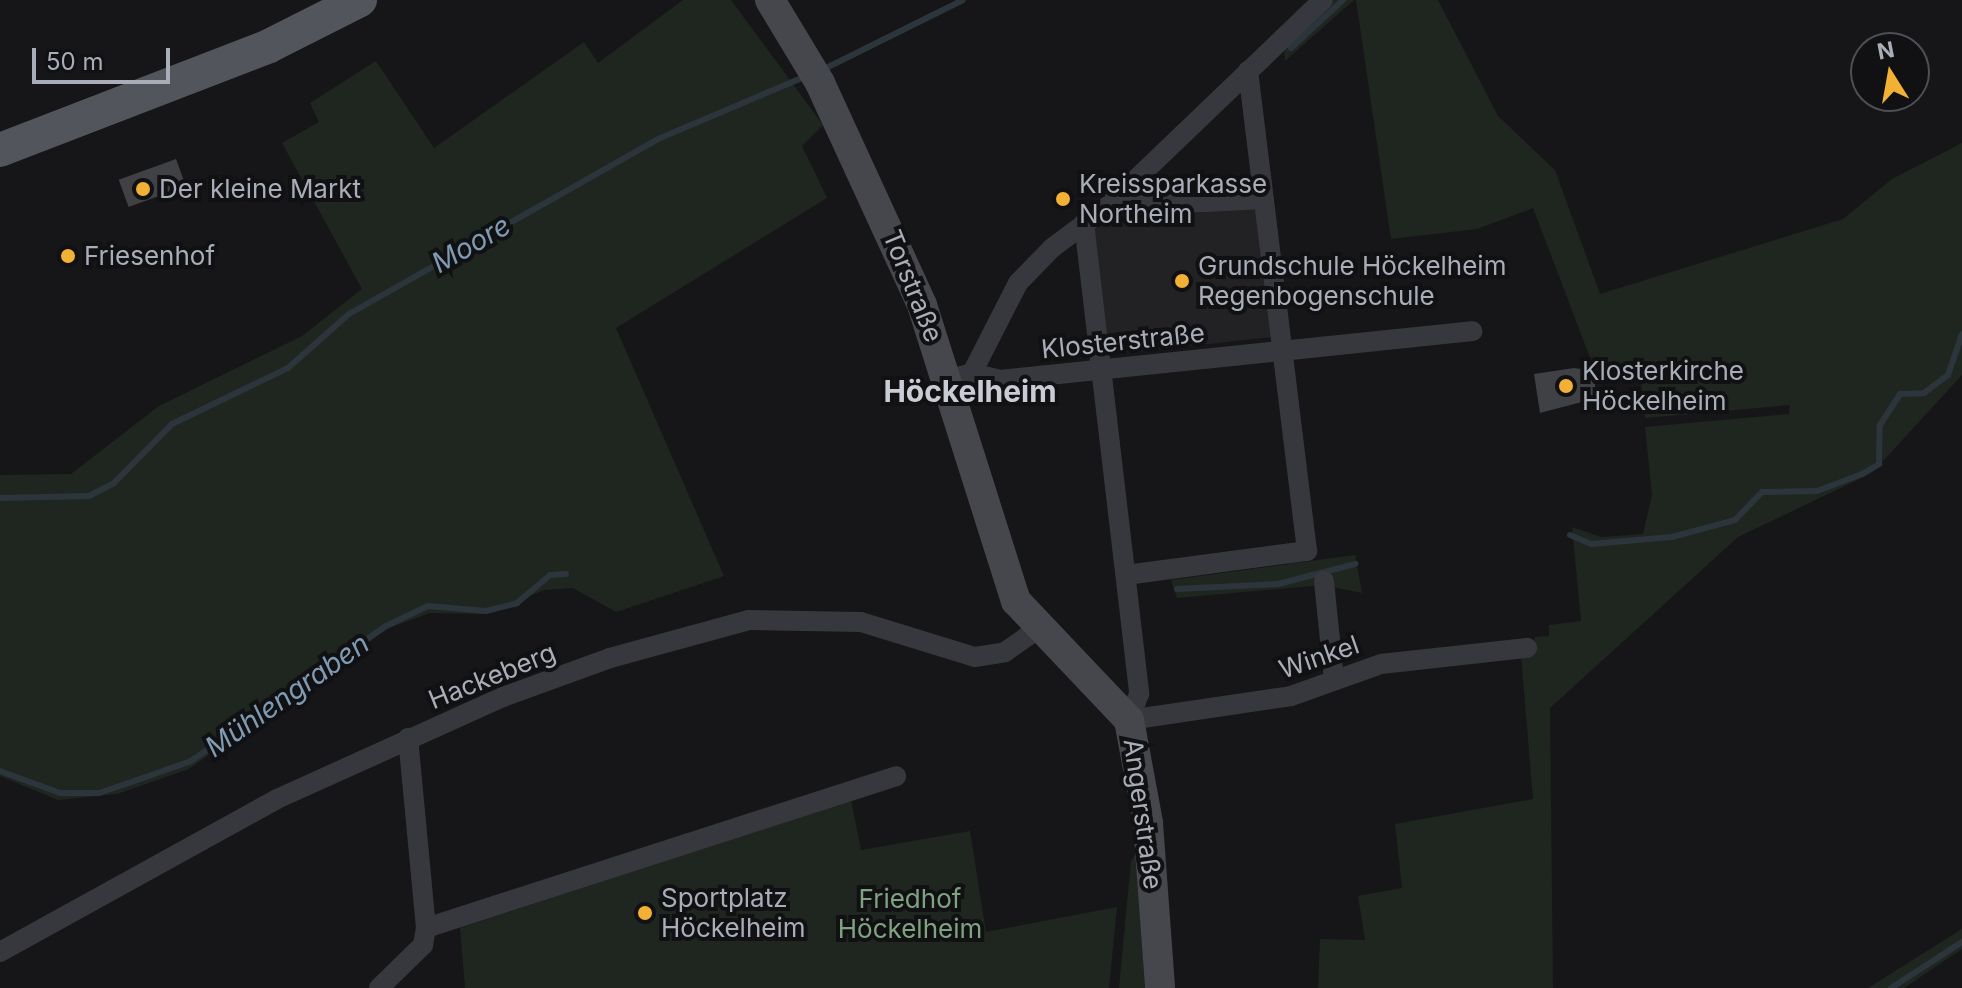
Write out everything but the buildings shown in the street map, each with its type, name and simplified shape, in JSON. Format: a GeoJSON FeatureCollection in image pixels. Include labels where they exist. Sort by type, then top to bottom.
{"type":"FeatureCollection","features":[{"type":"Feature","properties":{"kind":"main road"},"geometry":{"type":"LineString","coordinates":[[0,150],[256,52],[360,0]]}},
{"type":"Feature","properties":{"kind":"street","name":"Torstraße"},"geometry":{"type":"LineString","coordinates":[[770,0],[812,70],[961,376],[1004,569],[1037,630]]}},
{"type":"Feature","properties":{"kind":"street"},"geometry":{"type":"LineString","coordinates":[[961,376],[1018,283],[1084,223],[1107,207],[1323,0]]}},
{"type":"Feature","properties":{"kind":"street"},"geometry":{"type":"LineString","coordinates":[[1126,575],[1307,551],[1248,71]]}},
{"type":"Feature","properties":{"kind":"street"},"geometry":{"type":"LineString","coordinates":[[1107,207],[1264,199]]}},
{"type":"Feature","properties":{"kind":"street"},"geometry":{"type":"LineString","coordinates":[[1084,223],[1139,694],[1129,720]]}},
{"type":"Feature","properties":{"kind":"street","name":"Klosterstraße"},"geometry":{"type":"LineString","coordinates":[[961,376],[1000,380],[1472,331]]}},
{"type":"Feature","properties":{"kind":"street"},"geometry":{"type":"LineString","coordinates":[[1324,581],[1334,680]]}},
{"type":"Feature","properties":{"kind":"street","name":"Hackeberg"},"geometry":{"type":"LineString","coordinates":[[0,952],[277,799],[408,738],[610,658],[749,620],[861,622],[975,657],[1005,652],[1037,630]]}},
{"type":"Feature","properties":{"kind":"street","name":"Angerstraße"},"geometry":{"type":"LineString","coordinates":[[1037,630],[1129,720],[1148,823],[1160,988]]}},
{"type":"Feature","properties":{"kind":"street","name":"Winkel"},"geometry":{"type":"LineString","coordinates":[[1129,720],[1226,709],[1381,664],[1527,648]]}},
{"type":"Feature","properties":{"kind":"street"},"geometry":{"type":"LineString","coordinates":[[379,988],[423,945],[426,928],[408,738]]}},
{"type":"Feature","properties":{"kind":"street"},"geometry":{"type":"LineString","coordinates":[[426,928],[896,776]]}},
{"type":"Feature","properties":{"kind":"shaded area","name":"Grundschule Höckelheim Regenbogenschule"},"geometry":{"type":"Polygon","coordinates":[[[1251,207],[1258,213],[1272,337],[1107,355],[1092,224],[1251,207]]]}},
{"type":"Feature","properties":{"kind":"green space"},"geometry":{"type":"Polygon","coordinates":[[[683,0],[731,0],[823,125],[802,146],[827,198],[616,328],[724,576],[616,612],[573,588],[544,590],[485,614],[430,613],[389,628],[189,769],[117,794],[58,800],[0,776],[0,475],[71,474],[159,406],[302,336],[362,289],[282,143],[319,122],[310,103],[376,61],[434,148],[584,42],[598,63],[683,0]]]}},
{"type":"Feature","properties":{"kind":"green space"},"geometry":{"type":"Polygon","coordinates":[[[1332,0],[1354,0],[1285,61],[1284,44],[1332,0]]]}},
{"type":"Feature","properties":{"kind":"green space"},"geometry":{"type":"Polygon","coordinates":[[[1356,0],[1438,0],[1498,116],[1555,170],[1600,294],[1843,219],[1892,179],[1962,143],[1962,375],[1872,473],[1738,537],[1550,708],[1553,988],[1318,988],[1320,939],[1365,940],[1358,896],[1402,888],[1395,824],[1533,799],[1521,655],[1533,654],[1535,637],[1549,636],[1549,625],[1581,621],[1572,527],[1601,537],[1643,534],[1652,495],[1645,427],[1789,414],[1790,405],[1645,418],[1640,373],[1597,376],[1533,208],[1477,229],[1391,239],[1356,0]]]}},
{"type":"Feature","properties":{"kind":"green space"},"geometry":{"type":"Polygon","coordinates":[[[1355,555],[1362,593],[1323,585],[1177,598],[1171,580],[1355,555]]]}},
{"type":"Feature","properties":{"kind":"green space","name":"Friedhof Höckelheim"},"geometry":{"type":"Polygon","coordinates":[[[851,800],[861,850],[970,831],[986,932],[1117,907],[1109,988],[465,988],[460,928],[851,800]]]}},
{"type":"Feature","properties":{"kind":"green space"},"geometry":{"type":"Polygon","coordinates":[[[1136,853],[1145,988],[1119,988],[1131,861],[1136,853]]]}},
{"type":"Feature","properties":{"kind":"green space"},"geometry":{"type":"Polygon","coordinates":[[[1962,929],[1962,949],[1904,988],[1868,988],[1962,929]]]}},
{"type":"Feature","properties":{"kind":"waterway"},"geometry":{"type":"LineString","coordinates":[[822,70],[963,0]]}},
{"type":"Feature","properties":{"kind":"waterway"},"geometry":{"type":"LineString","coordinates":[[1291,48],[1343,0]]}},
{"type":"Feature","properties":{"kind":"waterway","name":"Moore"},"geometry":{"type":"LineString","coordinates":[[0,498],[89,496],[114,483],[172,424],[288,368],[349,314],[658,139],[804,77]]}},
{"type":"Feature","properties":{"kind":"waterway","name":"Mühlengraben"},"geometry":{"type":"LineString","coordinates":[[1570,535],[1591,544],[1672,537],[1735,520],[1762,492],[1817,491],[1862,474],[1879,464],[1880,425],[1900,394],[1924,393],[1948,375],[1962,334]]}},
{"type":"Feature","properties":{"kind":"waterway","name":"Mühlengraben"},"geometry":{"type":"LineString","coordinates":[[1177,589],[1278,584],[1355,564]]}},
{"type":"Feature","properties":{"kind":"waterway","name":"Mühlengraben"},"geometry":{"type":"LineString","coordinates":[[0,771],[60,793],[99,793],[140,779],[191,761],[386,626],[428,606],[486,611],[517,603],[550,575],[566,574]]}},
{"type":"Feature","properties":{"kind":"waterway"},"geometry":{"type":"LineString","coordinates":[[1891,988],[1962,942]]}},
{"type":"Feature","properties":{"kind":"place","name":"Der kleine Markt"},"geometry":{"type":"Point","coordinates":[143,189]}},
{"type":"Feature","properties":{"kind":"place","name":"Kreissparkasse Northeim"},"geometry":{"type":"Point","coordinates":[1063,199]}},
{"type":"Feature","properties":{"kind":"place","name":"Friesenhof"},"geometry":{"type":"Point","coordinates":[68,256]}},
{"type":"Feature","properties":{"kind":"place","name":"Grundschule Höckelheim Regenbogenschule"},"geometry":{"type":"Point","coordinates":[1182,281]}},
{"type":"Feature","properties":{"kind":"place","name":"Klosterkirche Höckelheim"},"geometry":{"type":"Point","coordinates":[1566,386]}},
{"type":"Feature","properties":{"kind":"place","name":"Sportplatz Höckelheim"},"geometry":{"type":"Point","coordinates":[645,913]}},
{"type":"Feature","properties":{"kind":"district","name":"Höckelheim"},"geometry":{"type":"Point","coordinates":[970,391]}}]}
